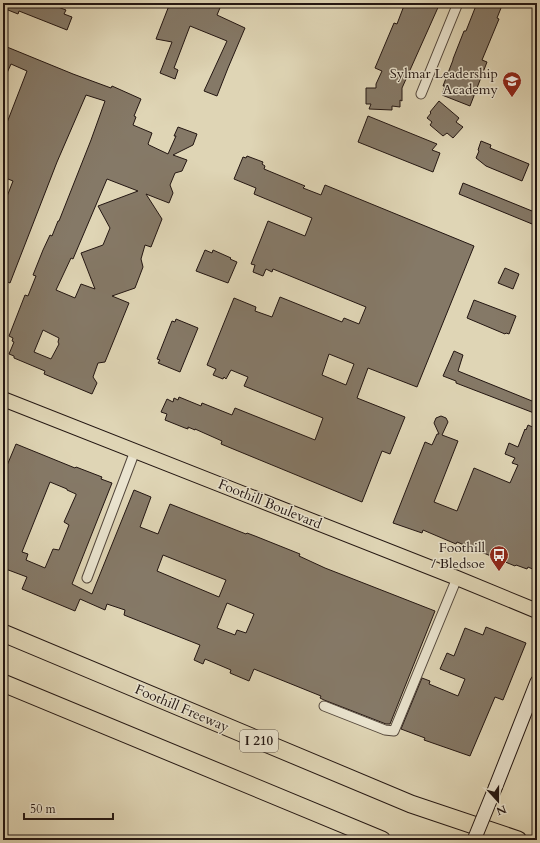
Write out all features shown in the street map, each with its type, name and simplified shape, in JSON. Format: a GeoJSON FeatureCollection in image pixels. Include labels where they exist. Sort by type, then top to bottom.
{"type":"FeatureCollection","features":[{"type":"Feature","properties":{"kind":"highway","name":"Foothill Freeway"},"geometry":{"type":"LineString","coordinates":[[3,633],[411,804],[518,840]]}},
{"type":"Feature","properties":{"kind":"highway"},"geometry":{"type":"LineString","coordinates":[[3,683],[382,840]]}},
{"type":"Feature","properties":{"kind":"main road","name":"Foothill Boulevard"},"geometry":{"type":"LineString","coordinates":[[3,399],[537,610]]}},
{"type":"Feature","properties":{"kind":"street"},"geometry":{"type":"LineString","coordinates":[[422,94],[458,3]]}},
{"type":"Feature","properties":{"kind":"street"},"geometry":{"type":"LineString","coordinates":[[87,578],[135,451]]}},
{"type":"Feature","properties":{"kind":"street"},"geometry":{"type":"LineString","coordinates":[[324,706],[385,730],[394,731],[457,578]]}},
{"type":"Feature","properties":{"kind":"street"},"geometry":{"type":"LineString","coordinates":[[474,840],[537,682]]}},
{"type":"Feature","properties":{"kind":"building"},"geometry":{"type":"Polygon","coordinates":[[[3,3],[47,3],[66,10],[64,14],[72,17],[67,30],[19,11],[18,14],[3,8],[3,3]]]}},
{"type":"Feature","properties":{"kind":"building"},"geometry":{"type":"Polygon","coordinates":[[[170,3],[181,3],[188,6],[189,3],[222,3],[217,15],[245,28],[217,96],[204,91],[227,41],[190,26],[174,68],[178,70],[175,79],[160,73],[172,42],[156,39],[170,3]]]}},
{"type":"Feature","properties":{"kind":"building"},"geometry":{"type":"Polygon","coordinates":[[[405,3],[440,3],[402,88],[402,101],[400,100],[400,107],[392,106],[392,110],[369,109],[371,104],[366,104],[366,88],[376,88],[376,84],[382,71],[375,68],[394,23],[397,24],[405,3]]]}},
{"type":"Feature","properties":{"kind":"building"},"geometry":{"type":"Polygon","coordinates":[[[477,3],[503,3],[497,18],[499,19],[482,60],[487,62],[470,106],[442,95],[445,86],[443,86],[453,59],[477,3]]]}},
{"type":"Feature","properties":{"kind":"building"},"geometry":{"type":"Polygon","coordinates":[[[7,47],[73,74],[111,88],[112,86],[141,99],[134,116],[136,117],[133,125],[152,133],[148,144],[168,154],[176,136],[174,136],[178,127],[197,134],[193,145],[173,155],[187,160],[182,171],[175,173],[170,185],[173,193],[169,203],[146,194],[162,219],[151,247],[145,245],[141,259],[143,267],[135,288],[112,296],[129,303],[105,362],[98,363],[93,377],[97,383],[92,394],[44,374],[45,371],[14,358],[14,356],[9,354],[14,342],[12,341],[13,338],[9,336],[25,295],[28,296],[36,276],[33,275],[43,250],[59,221],[105,101],[86,95],[57,162],[10,283],[3,280],[3,198],[6,199],[13,181],[3,177],[3,133],[27,71],[11,64],[3,82],[3,56],[7,47]],[[107,179],[73,259],[71,258],[56,290],[75,298],[81,284],[95,289],[81,253],[103,245],[110,228],[98,206],[138,191],[107,179]],[[43,330],[34,352],[51,359],[59,344],[59,338],[43,330]]]}},
{"type":"Feature","properties":{"kind":"building"},"geometry":{"type":"Polygon","coordinates":[[[439,101],[459,118],[456,122],[463,127],[453,138],[447,133],[443,136],[430,125],[432,122],[427,118],[439,101]]]}},
{"type":"Feature","properties":{"kind":"building"},"geometry":{"type":"Polygon","coordinates":[[[368,116],[437,144],[432,150],[440,153],[433,172],[358,142],[368,116]]]}},
{"type":"Feature","properties":{"kind":"building"},"geometry":{"type":"Polygon","coordinates":[[[481,141],[491,145],[490,148],[529,164],[522,181],[486,166],[476,158],[481,141]]]}},
{"type":"Feature","properties":{"kind":"building"},"geometry":{"type":"Polygon","coordinates":[[[247,156],[263,162],[262,164],[265,166],[264,169],[305,186],[303,188],[321,195],[325,185],[474,246],[417,387],[368,368],[357,398],[405,417],[390,454],[382,451],[362,502],[221,444],[222,441],[195,429],[188,427],[188,429],[165,420],[167,414],[161,412],[167,399],[173,402],[174,398],[178,400],[179,397],[201,406],[202,403],[232,415],[235,408],[315,440],[323,418],[244,386],[248,377],[231,370],[226,379],[224,377],[223,379],[213,375],[216,369],[207,365],[234,298],[256,307],[255,311],[272,317],[280,297],[342,322],[344,318],[359,324],[366,307],[273,269],[272,272],[266,269],[263,276],[253,272],[255,265],[251,264],[268,221],[305,236],[312,218],[254,194],[256,188],[234,179],[243,157],[246,158],[247,156]],[[329,354],[322,375],[346,385],[354,364],[329,354]]]}},
{"type":"Feature","properties":{"kind":"building"},"geometry":{"type":"Polygon","coordinates":[[[463,183],[537,213],[537,226],[459,194],[463,183]]]}},
{"type":"Feature","properties":{"kind":"building"},"geometry":{"type":"Polygon","coordinates":[[[205,250],[212,253],[213,250],[237,262],[228,283],[196,271],[205,250]]]}},
{"type":"Feature","properties":{"kind":"building"},"geometry":{"type":"Polygon","coordinates":[[[505,268],[519,274],[513,289],[498,283],[505,268]]]}},
{"type":"Feature","properties":{"kind":"building"},"geometry":{"type":"Polygon","coordinates":[[[474,300],[516,316],[509,334],[505,334],[467,318],[474,300]]]}},
{"type":"Feature","properties":{"kind":"building"},"geometry":{"type":"Polygon","coordinates":[[[176,319],[198,328],[180,372],[158,363],[160,360],[157,359],[172,321],[175,322],[176,319]]]}},
{"type":"Feature","properties":{"kind":"building"},"geometry":{"type":"Polygon","coordinates":[[[454,351],[463,355],[458,371],[537,403],[534,413],[456,383],[456,381],[443,376],[454,351]]]}},
{"type":"Feature","properties":{"kind":"building"},"geometry":{"type":"Polygon","coordinates":[[[441,416],[446,418],[448,422],[442,435],[458,441],[434,502],[457,511],[474,468],[510,483],[518,465],[512,463],[515,458],[505,454],[509,443],[518,447],[528,425],[537,429],[537,571],[528,567],[527,569],[516,565],[515,566],[457,542],[456,544],[423,530],[422,533],[393,523],[425,442],[432,445],[437,434],[439,434],[434,423],[436,418],[441,416]]]}},
{"type":"Feature","properties":{"kind":"building"},"geometry":{"type":"Polygon","coordinates":[[[16,444],[75,468],[76,467],[102,477],[101,479],[112,483],[72,584],[92,594],[134,490],[151,497],[140,527],[158,534],[170,504],[300,554],[299,556],[325,568],[435,611],[390,724],[386,724],[324,700],[320,698],[321,696],[254,669],[249,681],[230,673],[231,670],[205,659],[203,664],[194,660],[200,645],[124,615],[125,610],[107,604],[105,610],[80,599],[75,611],[22,589],[27,577],[3,568],[3,475],[16,444]],[[50,482],[22,552],[28,554],[26,560],[45,568],[53,549],[59,550],[69,525],[64,522],[76,495],[67,489],[50,482]],[[163,555],[157,571],[219,597],[226,580],[163,555]],[[227,603],[217,628],[235,635],[237,630],[246,633],[254,614],[227,603]]]}},
{"type":"Feature","properties":{"kind":"building"},"geometry":{"type":"Polygon","coordinates":[[[486,627],[526,643],[503,700],[495,697],[470,756],[424,740],[425,738],[401,729],[422,678],[430,681],[429,684],[458,696],[465,679],[440,669],[447,653],[454,656],[465,628],[483,635],[486,627]]]}},
{"type":"Feature","properties":{"kind":"place","name":"Sylmar Leadership Academy"},"geometry":{"type":"Point","coordinates":[512,98]}},
{"type":"Feature","properties":{"kind":"place","name":"Foothill / Bledsoe"},"geometry":{"type":"Point","coordinates":[499,572]}}]}
